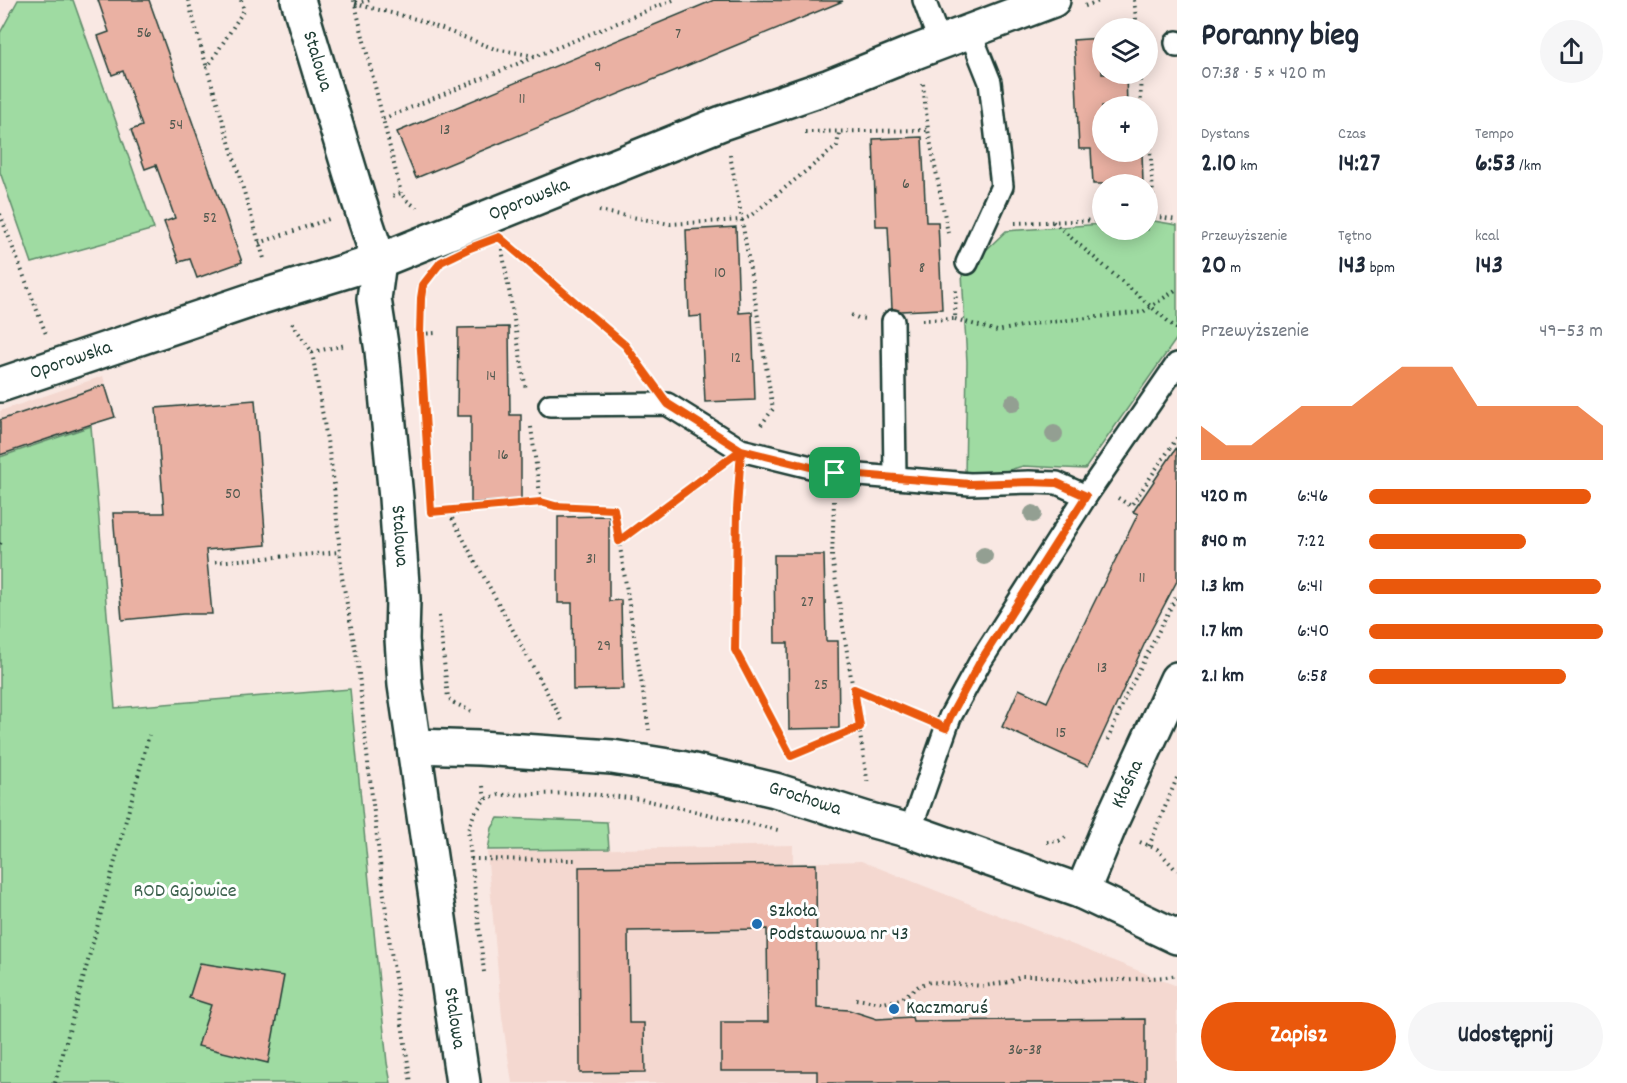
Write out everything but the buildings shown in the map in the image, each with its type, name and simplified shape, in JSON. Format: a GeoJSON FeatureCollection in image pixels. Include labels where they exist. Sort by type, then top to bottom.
{"type":"FeatureCollection","features":[{"type":"Feature","properties":{"kind":"street","name":"Stalowa"},"geometry":{"type":"LineString","coordinates":[[298,0],[379,261],[374,299],[382,351],[396,498],[403,599],[404,673],[463,1083]]}},
{"type":"Feature","properties":{"kind":"street","name":"Oporowska"},"geometry":{"type":"LineString","coordinates":[[0,386],[268,294],[379,261],[722,123],[830,86],[1053,0]]}},
{"type":"Feature","properties":{"kind":"street","name":"Kłośna"},"geometry":{"type":"LineString","coordinates":[[1082,892],[1112,820],[1177,679]]}},
{"type":"Feature","properties":{"kind":"street","name":"Grochowa"},"geometry":{"type":"LineString","coordinates":[[414,746],[480,747],[612,757],[681,768],[775,790],[910,831],[1082,892],[1177,937]]}},
{"type":"Feature","properties":{"kind":"lane"},"geometry":{"type":"LineString","coordinates":[[924,0],[990,82],[1002,186],[967,263]]}},
{"type":"Feature","properties":{"kind":"lane"},"geometry":{"type":"LineString","coordinates":[[893,321],[895,477]]}},
{"type":"Feature","properties":{"kind":"lane"},"geometry":{"type":"LineString","coordinates":[[910,831],[950,717],[980,662],[1090,491],[1177,364]]}},
{"type":"Feature","properties":{"kind":"lane"},"geometry":{"type":"LineString","coordinates":[[550,405],[668,404],[741,450],[835,473],[970,484],[1057,483],[1090,491]]}},
{"type":"Feature","properties":{"kind":"path"},"geometry":{"type":"LineString","coordinates":[[188,0],[267,269]]}},
{"type":"Feature","properties":{"kind":"path"},"geometry":{"type":"LineString","coordinates":[[207,68],[244,10],[241,0]]}},
{"type":"Feature","properties":{"kind":"path"},"geometry":{"type":"LineString","coordinates":[[354,2],[370,0]]}},
{"type":"Feature","properties":{"kind":"path"},"geometry":{"type":"LineString","coordinates":[[384,119],[673,0]]}},
{"type":"Feature","properties":{"kind":"path"},"geometry":{"type":"LineString","coordinates":[[1134,0],[1136,18]]}},
{"type":"Feature","properties":{"kind":"path"},"geometry":{"type":"LineString","coordinates":[[354,2],[416,19],[495,49],[536,57]]}},
{"type":"Feature","properties":{"kind":"path"},"geometry":{"type":"LineString","coordinates":[[354,2],[401,192]]}},
{"type":"Feature","properties":{"kind":"path"},"geometry":{"type":"LineString","coordinates":[[923,83],[928,130],[950,242]]}},
{"type":"Feature","properties":{"kind":"path"},"geometry":{"type":"LineString","coordinates":[[797,132],[928,130]]}},
{"type":"Feature","properties":{"kind":"path"},"geometry":{"type":"LineString","coordinates":[[599,211],[670,224],[742,220],[749,217],[837,146],[839,133]]}},
{"type":"Feature","properties":{"kind":"path"},"geometry":{"type":"LineString","coordinates":[[619,541],[741,450],[773,409],[729,149]]}},
{"type":"Feature","properties":{"kind":"path"},"geometry":{"type":"LineString","coordinates":[[0,214],[47,338]]}},
{"type":"Feature","properties":{"kind":"path"},"geometry":{"type":"LineString","coordinates":[[1158,218],[1177,220]]}},
{"type":"Feature","properties":{"kind":"path"},"geometry":{"type":"LineString","coordinates":[[259,243],[331,219]]}},
{"type":"Feature","properties":{"kind":"path"},"geometry":{"type":"LineString","coordinates":[[984,225],[1092,220]]}},
{"type":"Feature","properties":{"kind":"path"},"geometry":{"type":"LineString","coordinates":[[1053,222],[1177,329]]}},
{"type":"Feature","properties":{"kind":"path"},"geometry":{"type":"LineString","coordinates":[[508,244],[625,345],[668,404]]}},
{"type":"Feature","properties":{"kind":"path"},"geometry":{"type":"LineString","coordinates":[[502,245],[527,398]]}},
{"type":"Feature","properties":{"kind":"path"},"geometry":{"type":"LineString","coordinates":[[424,404],[420,334],[421,298],[423,285],[431,275]]}},
{"type":"Feature","properties":{"kind":"path"},"geometry":{"type":"LineString","coordinates":[[955,319],[997,331],[1032,324],[1143,312],[1177,289]]}},
{"type":"Feature","properties":{"kind":"path"},"geometry":{"type":"LineString","coordinates":[[286,315],[312,352],[333,475],[342,577],[358,664],[387,921],[411,1083]]}},
{"type":"Feature","properties":{"kind":"path"},"geometry":{"type":"LineString","coordinates":[[413,335],[436,333]]}},
{"type":"Feature","properties":{"kind":"path"},"geometry":{"type":"LineString","coordinates":[[312,352],[351,344]]}},
{"type":"Feature","properties":{"kind":"path"},"geometry":{"type":"LineString","coordinates":[[530,420],[541,502]]}},
{"type":"Feature","properties":{"kind":"path"},"geometry":{"type":"LineString","coordinates":[[1090,491],[1131,506],[1177,438]]}},
{"type":"Feature","properties":{"kind":"path"},"geometry":{"type":"LineString","coordinates":[[741,450],[737,509],[735,650],[791,756],[860,727]]}},
{"type":"Feature","properties":{"kind":"path"},"geometry":{"type":"LineString","coordinates":[[835,473],[832,557],[868,786]]}},
{"type":"Feature","properties":{"kind":"path"},"geometry":{"type":"LineString","coordinates":[[430,502],[431,521]]}},
{"type":"Feature","properties":{"kind":"path"},"geometry":{"type":"LineString","coordinates":[[431,512],[541,502],[555,506],[614,509],[650,735]]}},
{"type":"Feature","properties":{"kind":"path"},"geometry":{"type":"LineString","coordinates":[[448,511],[566,725]]}},
{"type":"Feature","properties":{"kind":"path"},"geometry":{"type":"LineString","coordinates":[[215,562],[340,552]]}},
{"type":"Feature","properties":{"kind":"path"},"geometry":{"type":"LineString","coordinates":[[439,614],[448,698],[469,711],[479,712]]}},
{"type":"Feature","properties":{"kind":"path"},"geometry":{"type":"LineString","coordinates":[[854,689],[946,728]]}},
{"type":"Feature","properties":{"kind":"path"},"geometry":{"type":"LineString","coordinates":[[55,1083],[149,735]]}},
{"type":"Feature","properties":{"kind":"path"},"geometry":{"type":"LineString","coordinates":[[1149,846],[1177,778]]}},
{"type":"Feature","properties":{"kind":"path"},"geometry":{"type":"LineString","coordinates":[[483,786],[485,799]]}},
{"type":"Feature","properties":{"kind":"path"},"geometry":{"type":"LineString","coordinates":[[486,982],[468,830],[474,814],[485,799],[499,795],[578,793],[640,799],[786,832]]}},
{"type":"Feature","properties":{"kind":"path"},"geometry":{"type":"LineString","coordinates":[[1133,839],[1157,849],[1177,871]]}},
{"type":"Feature","properties":{"kind":"path"},"geometry":{"type":"LineString","coordinates":[[471,859],[578,860]]}},
{"type":"Feature","properties":{"kind":"path"},"geometry":{"type":"LineString","coordinates":[[856,999],[883,1003],[901,999],[920,985],[930,982],[984,986],[1009,982],[1022,976],[1041,976],[1071,981],[1177,975]]}},
{"type":"Feature","properties":{"kind":"shaded area"},"geometry":{"type":"Polygon","coordinates":[[[103,376],[115,417],[0,457],[0,411],[103,376]]]}},
{"type":"Feature","properties":{"kind":"shaded area","name":"Szkoła Podstawowa nr 43"},"geometry":{"type":"Polygon","coordinates":[[[793,845],[793,863],[861,861],[1177,986],[1177,1083],[512,1083],[502,1017],[487,852],[793,845]]]}},
{"type":"Feature","properties":{"kind":"green space"},"geometry":{"type":"Polygon","coordinates":[[[18,0],[73,0],[154,229],[32,263],[0,172],[0,33],[18,0]]]}},
{"type":"Feature","properties":{"kind":"green space"},"geometry":{"type":"Polygon","coordinates":[[[1158,222],[1177,225],[1177,338],[1085,469],[1023,466],[992,475],[965,476],[967,362],[962,273],[1006,231],[1092,225],[1092,240],[1158,240],[1158,222]]]}},
{"type":"Feature","properties":{"kind":"green space","name":"ROD Gajowice"},"geometry":{"type":"Polygon","coordinates":[[[91,426],[115,708],[350,689],[387,1063],[391,1083],[0,1083],[0,457],[91,426]]]}},
{"type":"Feature","properties":{"kind":"green space"},"geometry":{"type":"Polygon","coordinates":[[[498,818],[607,822],[609,849],[488,850],[492,828],[498,818]]]}},
{"type":"Feature","properties":{"kind":"place","name":"Szkoła Podstawowa nr 43"},"geometry":{"type":"Point","coordinates":[757,924]}},
{"type":"Feature","properties":{"kind":"place","name":"Kaczmaruś"},"geometry":{"type":"Point","coordinates":[894,1009]}},
{"type":"Feature","properties":{"kind":"route"},"geometry":{"type":"LineString","coordinates":[[835,473],[741,450],[619,541],[614,509],[555,506],[541,502],[431,512],[420,334],[423,285],[441,262],[499,237],[625,345],[668,404],[741,450],[737,509],[735,650],[791,756],[860,727],[854,689],[946,728],[980,662],[1086,496],[1057,483],[970,484],[835,473]]}}]}
